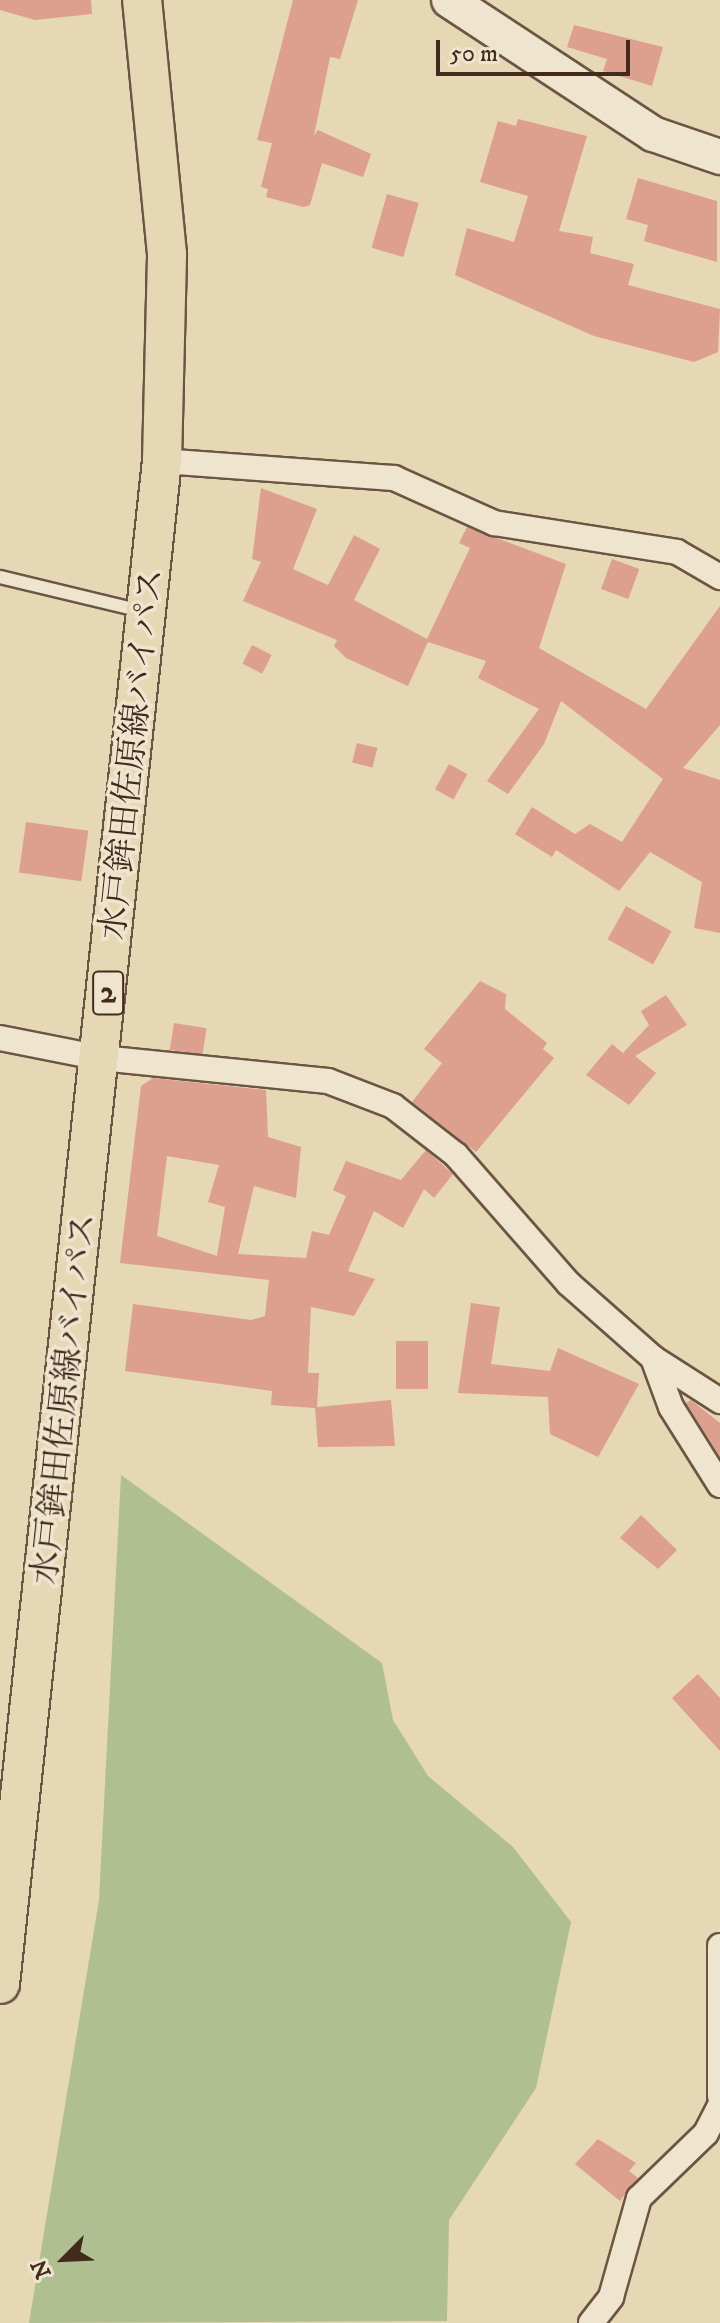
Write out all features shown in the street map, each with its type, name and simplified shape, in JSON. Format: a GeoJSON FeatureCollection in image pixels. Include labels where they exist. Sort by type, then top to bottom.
{"type":"FeatureCollection","features":[{"type":"Feature","properties":{"kind":"main road","name":"水戸鉾田佐原線バイパス"},"geometry":{"type":"LineString","coordinates":[[0,1984],[149,612],[162,461],[167,254],[142,0]]}},
{"type":"Feature","properties":{"kind":"main road"},"geometry":{"type":"LineString","coordinates":[[449,0],[653,134],[720,157]]}},
{"type":"Feature","properties":{"kind":"street"},"geometry":{"type":"LineString","coordinates":[[162,461],[394,478],[494,523],[677,552],[720,577]]}},
{"type":"Feature","properties":{"kind":"street"},"geometry":{"type":"LineString","coordinates":[[0,1038],[101,1058],[328,1081],[393,1106],[456,1155],[568,1283],[653,1358],[720,1401]]}},
{"type":"Feature","properties":{"kind":"street"},"geometry":{"type":"LineString","coordinates":[[653,1358],[684,1432],[720,1485]]}},
{"type":"Feature","properties":{"kind":"street"},"geometry":{"type":"LineString","coordinates":[[720,1946],[720,2096]]}},
{"type":"Feature","properties":{"kind":"street"},"geometry":{"type":"LineString","coordinates":[[591,2323],[611,2297],[639,2198],[706,2133],[720,2105]]}},
{"type":"Feature","properties":{"kind":"lane"},"geometry":{"type":"LineString","coordinates":[[0,577],[149,612]]}},
{"type":"Feature","properties":{"kind":"green space"},"geometry":{"type":"Polygon","coordinates":[[[121,1475],[382,1663],[393,1720],[428,1776],[513,1847],[571,1922],[536,2088],[449,2220],[447,2321],[29,2323],[99,1900],[121,1475]]]}},
{"type":"Feature","properties":{"kind":"building"},"geometry":{"type":"Polygon","coordinates":[[[0,0],[91,0],[92,14],[35,20],[0,10],[0,0]]]}},
{"type":"Feature","properties":{"kind":"building"},"geometry":{"type":"Polygon","coordinates":[[[293,0],[358,0],[340,59],[330,57],[314,136],[318,130],[371,154],[363,177],[322,163],[310,205],[303,207],[266,197],[268,189],[261,187],[272,143],[257,140],[293,0]]]}},
{"type":"Feature","properties":{"kind":"building"},"geometry":{"type":"Polygon","coordinates":[[[574,25],[663,47],[652,86],[603,71],[607,59],[567,47],[574,25]]]}},
{"type":"Feature","properties":{"kind":"building"},"geometry":{"type":"Polygon","coordinates":[[[518,119],[587,136],[559,231],[593,237],[590,253],[634,264],[628,285],[720,309],[718,352],[694,362],[594,336],[455,275],[467,228],[514,242],[528,196],[480,182],[498,121],[516,126],[518,119]]]}},
{"type":"Feature","properties":{"kind":"building"},"geometry":{"type":"Polygon","coordinates":[[[638,178],[717,201],[717,262],[644,241],[648,225],[626,219],[638,178]]]}},
{"type":"Feature","properties":{"kind":"building"},"geometry":{"type":"Polygon","coordinates":[[[387,194],[419,203],[403,257],[372,248],[387,194]]]}},
{"type":"Feature","properties":{"kind":"building"},"geometry":{"type":"Polygon","coordinates":[[[261,488],[317,509],[293,569],[328,585],[354,535],[380,549],[354,600],[427,639],[470,548],[459,543],[467,527],[566,564],[539,648],[646,709],[720,606],[720,725],[683,768],[720,780],[720,933],[694,928],[702,882],[650,852],[619,891],[556,850],[552,857],[515,834],[532,807],[575,834],[590,824],[622,842],[663,779],[561,701],[544,744],[508,794],[487,781],[539,709],[478,678],[486,661],[428,642],[408,686],[346,658],[334,646],[337,640],[243,601],[261,562],[252,559],[261,488]]]}},
{"type":"Feature","properties":{"kind":"building"},"geometry":{"type":"Polygon","coordinates":[[[612,559],[639,569],[628,599],[601,589],[612,559]]]}},
{"type":"Feature","properties":{"kind":"building"},"geometry":{"type":"Polygon","coordinates":[[[252,645],[272,655],[262,674],[242,664],[252,645]]]}},
{"type":"Feature","properties":{"kind":"building"},"geometry":{"type":"Polygon","coordinates":[[[357,743],[377,748],[373,767],[352,762],[357,743]]]}},
{"type":"Feature","properties":{"kind":"building"},"geometry":{"type":"Polygon","coordinates":[[[449,764],[467,774],[453,800],[435,789],[449,764]]]}},
{"type":"Feature","properties":{"kind":"building"},"geometry":{"type":"Polygon","coordinates":[[[26,822],[88,831],[81,881],[19,873],[26,822]]]}},
{"type":"Feature","properties":{"kind":"building"},"geometry":{"type":"Polygon","coordinates":[[[626,906],[671,931],[653,964],[608,939],[626,906]]]}},
{"type":"Feature","properties":{"kind":"building"},"geometry":{"type":"Polygon","coordinates":[[[480,981],[506,994],[505,1009],[547,1043],[543,1049],[554,1058],[476,1152],[412,1102],[442,1063],[424,1049],[480,981]]]}},
{"type":"Feature","properties":{"kind":"building"},"geometry":{"type":"Polygon","coordinates":[[[666,995],[687,1025],[635,1056],[656,1073],[629,1105],[586,1075],[612,1044],[623,1053],[649,1025],[641,1011],[666,995]]]}},
{"type":"Feature","properties":{"kind":"building"},"geometry":{"type":"Polygon","coordinates":[[[174,1023],[207,1028],[202,1055],[170,1050],[174,1023]]]}},
{"type":"Feature","properties":{"kind":"building"},"geometry":{"type":"Polygon","coordinates":[[[153,1078],[266,1090],[268,1137],[301,1147],[296,1198],[254,1186],[238,1254],[306,1258],[312,1231],[329,1235],[346,1196],[333,1190],[346,1161],[401,1180],[426,1150],[453,1174],[434,1198],[424,1189],[403,1228],[374,1211],[348,1271],[375,1279],[354,1316],[311,1307],[308,1373],[319,1373],[317,1407],[391,1400],[395,1446],[318,1447],[315,1408],[271,1405],[272,1391],[125,1371],[133,1304],[251,1320],[265,1316],[269,1280],[120,1263],[141,1086],[153,1078]],[[167,1156],[157,1236],[217,1256],[225,1207],[208,1202],[219,1165],[167,1156]]]}},
{"type":"Feature","properties":{"kind":"building"},"geometry":{"type":"Polygon","coordinates":[[[471,1303],[500,1307],[491,1364],[550,1371],[558,1348],[639,1384],[598,1457],[550,1434],[548,1397],[458,1393],[471,1303]]]}},
{"type":"Feature","properties":{"kind":"building"},"geometry":{"type":"Polygon","coordinates":[[[396,1341],[428,1341],[428,1389],[396,1389],[396,1341]]]}},
{"type":"Feature","properties":{"kind":"building"},"geometry":{"type":"Polygon","coordinates":[[[691,1400],[720,1423],[720,1457],[686,1403],[691,1400]]]}},
{"type":"Feature","properties":{"kind":"building"},"geometry":{"type":"Polygon","coordinates":[[[641,1515],[677,1550],[658,1569],[620,1538],[641,1515]]]}},
{"type":"Feature","properties":{"kind":"building"},"geometry":{"type":"Polygon","coordinates":[[[698,1674],[720,1698],[720,1751],[672,1698],[698,1674]]]}},
{"type":"Feature","properties":{"kind":"building"},"geometry":{"type":"Polygon","coordinates":[[[598,2139],[636,2163],[629,2171],[638,2178],[620,2201],[575,2164],[598,2139]]]}}]}
